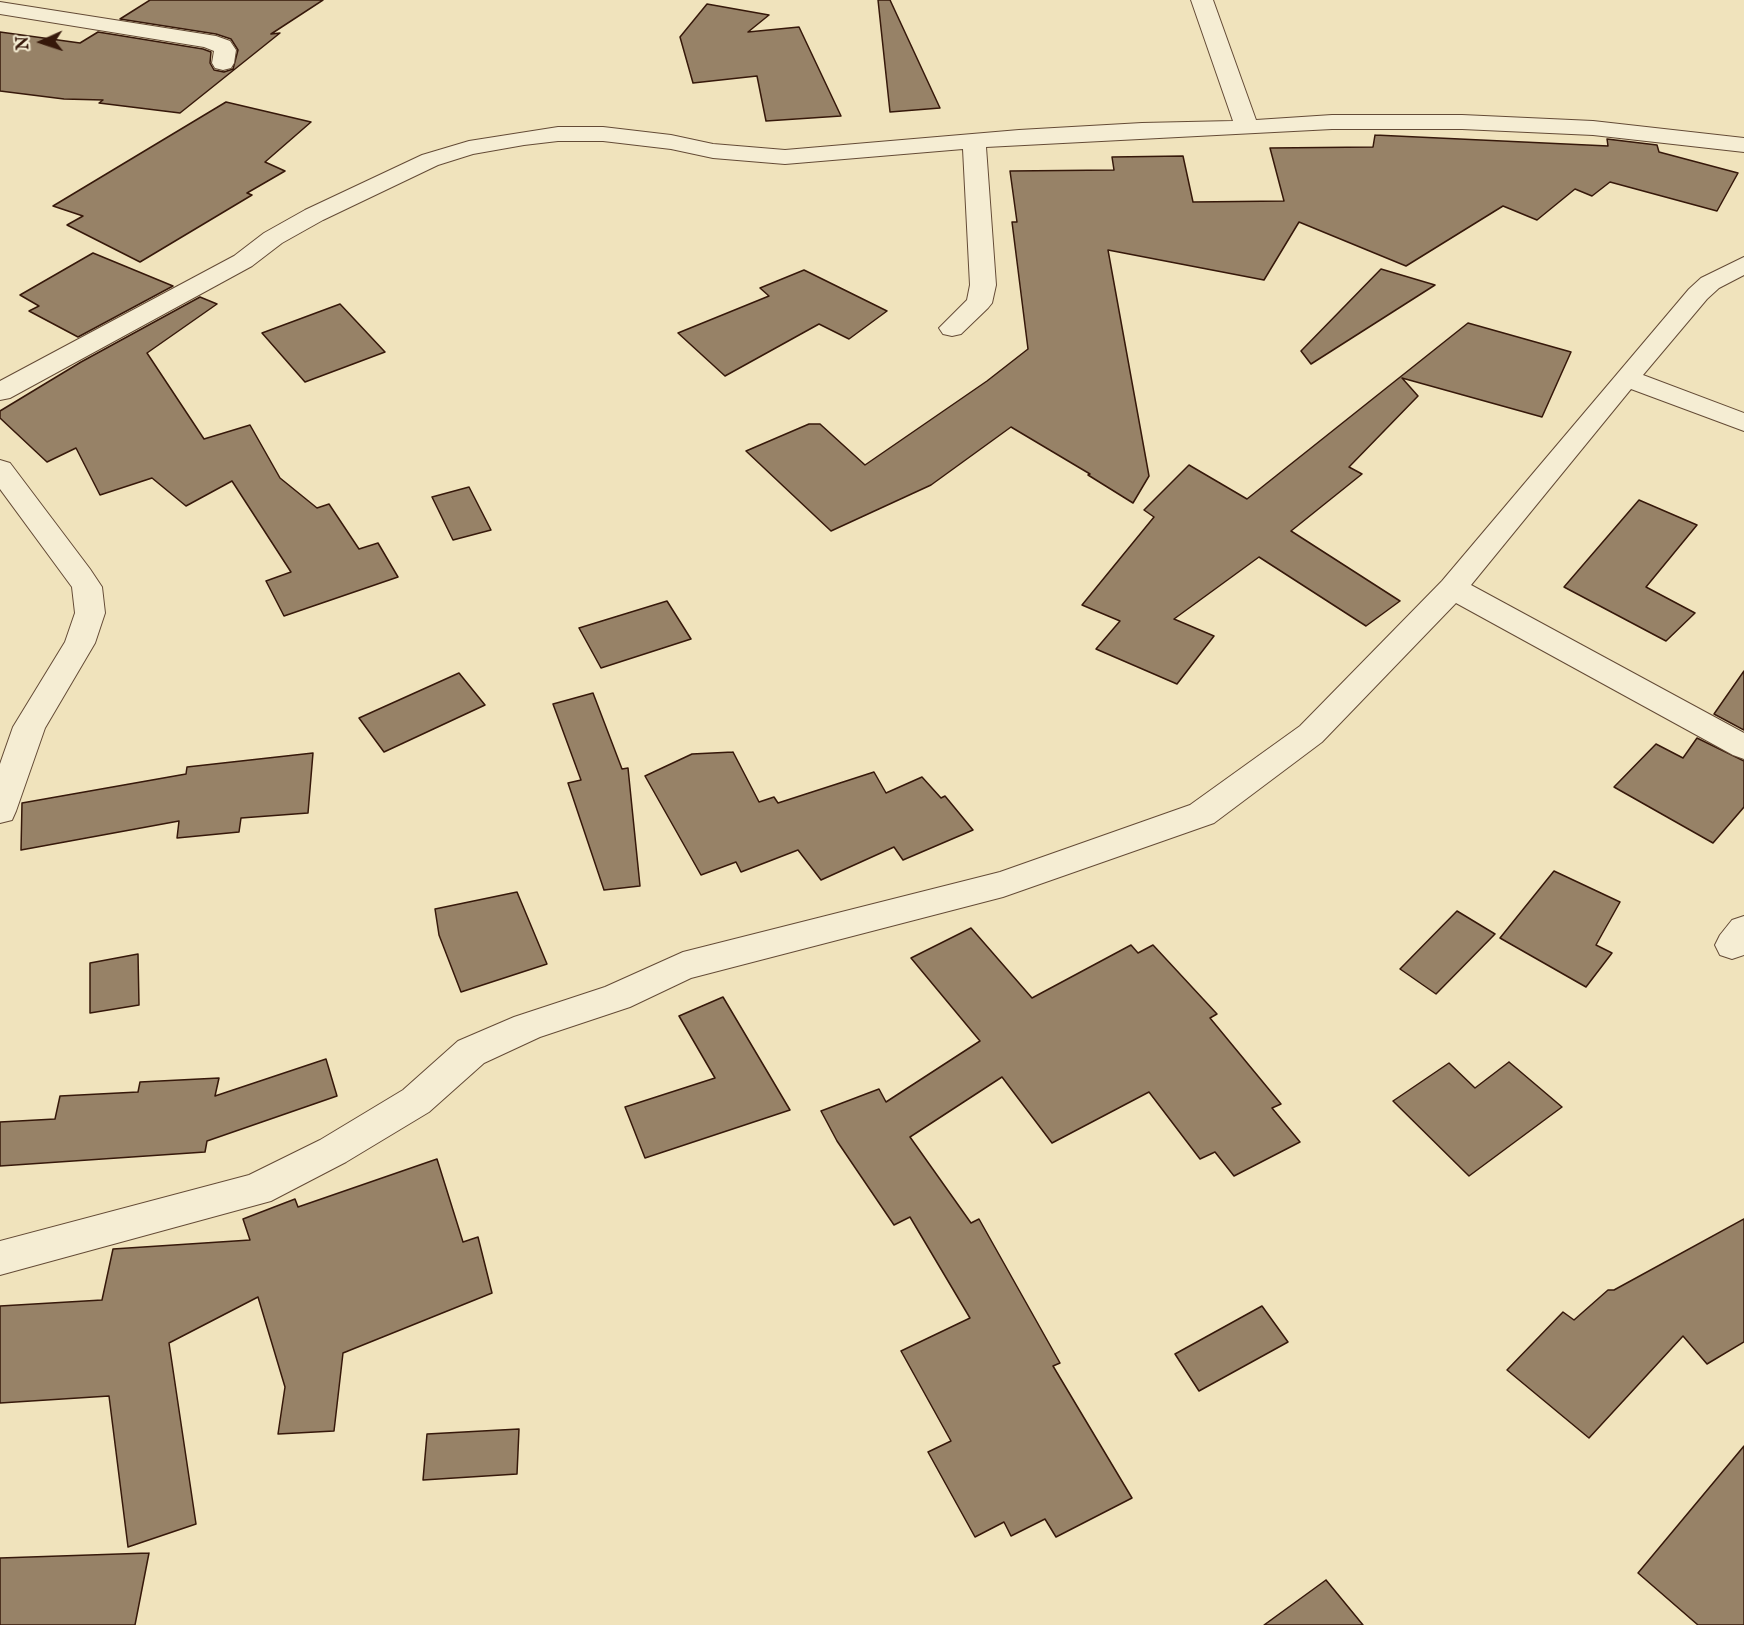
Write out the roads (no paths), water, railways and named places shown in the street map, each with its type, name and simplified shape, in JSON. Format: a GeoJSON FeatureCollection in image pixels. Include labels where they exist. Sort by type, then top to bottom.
{"type":"FeatureCollection","features":[{"type":"Feature","properties":{"kind":"street"},"geometry":{"type":"LineString","coordinates":[[1202,0],[1247,128]]}},
{"type":"Feature","properties":{"kind":"street"},"geometry":{"type":"LineString","coordinates":[[88,21],[111,5]]}},
{"type":"Feature","properties":{"kind":"street"},"geometry":{"type":"LineString","coordinates":[[0,8],[216,44],[225,50],[223,63]]}},
{"type":"Feature","properties":{"kind":"street"},"geometry":{"type":"LineString","coordinates":[[0,392],[243,261],[273,238],[314,215],[430,160],[469,148],[558,134],[636,137],[714,151],[785,157],[1142,130],[1247,128],[1332,122],[1462,122],[1593,128],[1744,145]]}},
{"type":"Feature","properties":{"kind":"street"},"geometry":{"type":"LineString","coordinates":[[952,328],[979,303],[983,285],[974,142]]}},
{"type":"Feature","properties":{"kind":"street"},"geometry":{"type":"LineString","coordinates":[[0,1258],[257,1189],[333,1151],[416,1101],[471,1052],[527,1027],[617,997],[683,966],[1003,884],[1202,814],[1311,734],[1453,588],[1698,294],[1710,283],[1744,265]]}},
{"type":"Feature","properties":{"kind":"street"},"geometry":{"type":"LineString","coordinates":[[1626,378],[1744,423]]}},
{"type":"Feature","properties":{"kind":"street"},"geometry":{"type":"LineString","coordinates":[[0,469],[87,587],[90,613],[80,643],[29,727],[0,811]]}},
{"type":"Feature","properties":{"kind":"street"},"geometry":{"type":"LineString","coordinates":[[1453,588],[1744,747]]}}]}
